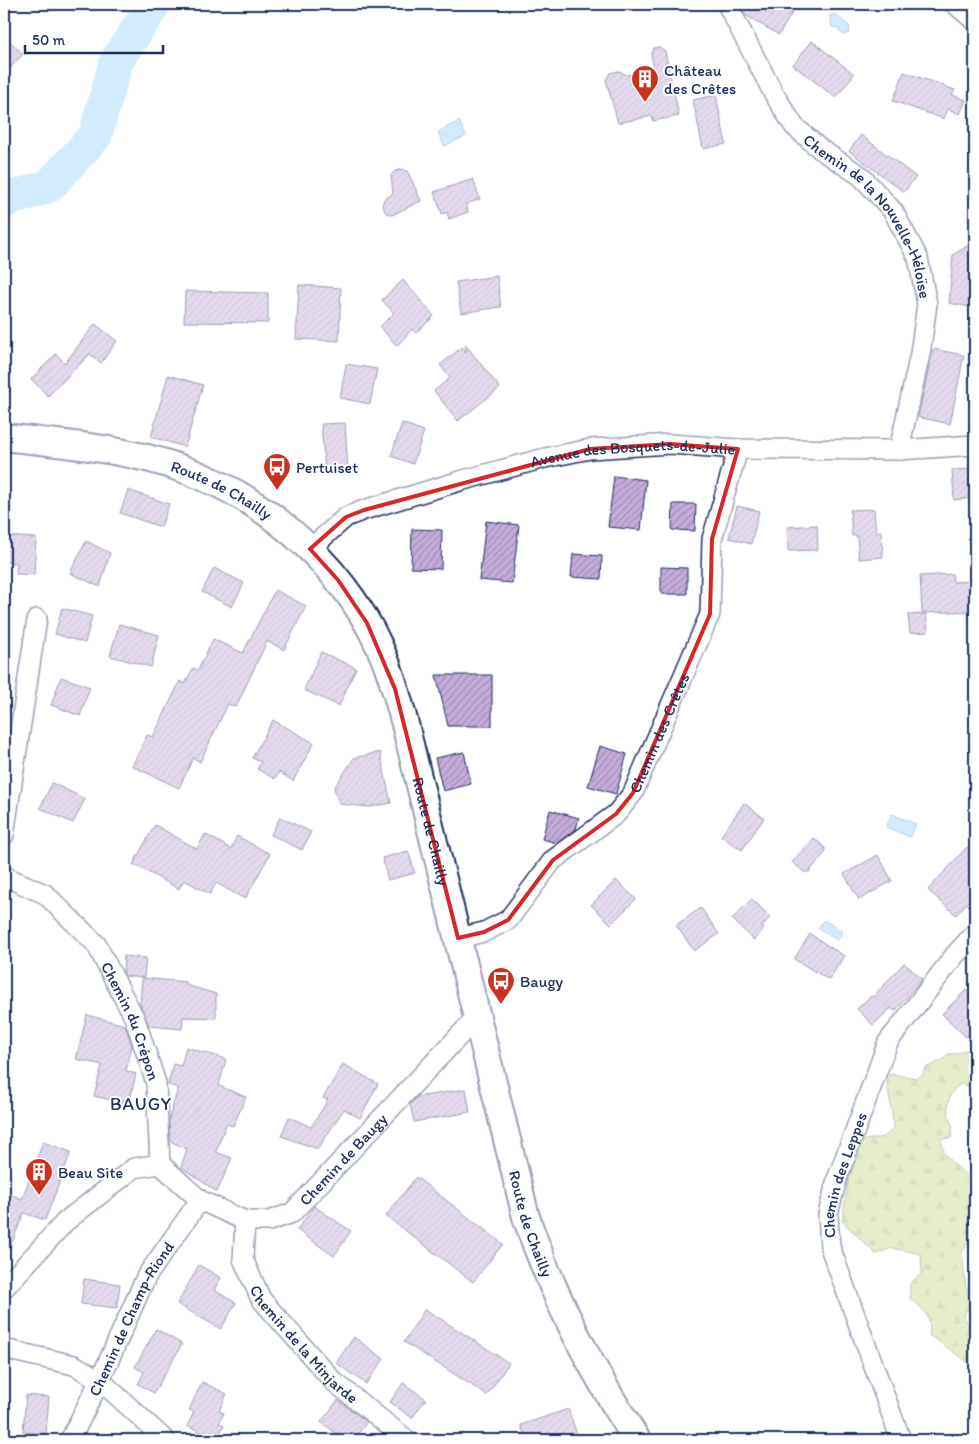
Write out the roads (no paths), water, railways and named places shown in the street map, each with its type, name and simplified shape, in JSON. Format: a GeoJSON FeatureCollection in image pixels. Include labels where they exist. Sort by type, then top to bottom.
{"type":"FeatureCollection","features":[{"type":"Feature","properties":{"kind":"main road","name":"Route de Chailly"},"geometry":{"type":"LineString","coordinates":[[4,437],[92,448],[153,460],[183,469],[216,483],[253,504],[310,549],[338,580],[367,623],[386,661],[405,724],[526,1217],[539,1257],[564,1316],[637,1440]]}},
{"type":"Feature","properties":{"kind":"street","name":"Chemin de la Nouvelle-Héloïse"},"geometry":{"type":"LineString","coordinates":[[727,4],[774,94],[794,126],[820,149],[860,176],[894,212],[918,258],[927,304],[920,354],[899,450]]}},
{"type":"Feature","properties":{"kind":"street"},"geometry":{"type":"LineString","coordinates":[[956,4],[975,21]]}},
{"type":"Feature","properties":{"kind":"street","name":"Avenue des Bosquets-de-Julie"},"geometry":{"type":"LineString","coordinates":[[310,549],[346,518],[364,510],[545,458],[590,449],[670,444],[738,449],[899,450],[975,444]]}},
{"type":"Feature","properties":{"kind":"street","name":"Chemin des Crêtes"},"geometry":{"type":"LineString","coordinates":[[458,938],[484,932],[508,920],[553,860],[616,814],[633,793],[710,614],[712,539],[738,449]]}},
{"type":"Feature","properties":{"kind":"street"},"geometry":{"type":"LineString","coordinates":[[4,835],[37,619]]}},
{"type":"Feature","properties":{"kind":"street","name":"Chemin du Crépon"},"geometry":{"type":"LineString","coordinates":[[4,876],[45,894],[96,944],[135,1019],[156,1083],[160,1164]]}},
{"type":"Feature","properties":{"kind":"street","name":"Chemin des Leppes"},"geometry":{"type":"LineString","coordinates":[[901,1440],[830,1248],[828,1214],[837,1179],[888,1042],[955,955],[975,933]]}},
{"type":"Feature","properties":{"kind":"street","name":"Chemin de Baugy"},"geometry":{"type":"LineString","coordinates":[[160,1164],[200,1200],[246,1221],[269,1220],[292,1213],[477,1017]]}},
{"type":"Feature","properties":{"kind":"street"},"geometry":{"type":"LineString","coordinates":[[4,1288],[66,1221],[134,1168],[160,1164]]}},
{"type":"Feature","properties":{"kind":"street","name":"Chemin de Champ-Riond"},"geometry":{"type":"LineString","coordinates":[[70,1440],[100,1380],[146,1277],[200,1200]]}},
{"type":"Feature","properties":{"kind":"street","name":"Chemin de la Minjarde"},"geometry":{"type":"LineString","coordinates":[[246,1221],[244,1259],[261,1299],[333,1381],[407,1440]]}},
{"type":"Feature","properties":{"kind":"street"},"geometry":{"type":"LineString","coordinates":[[4,1349],[74,1365],[100,1380],[165,1440]]}},
{"type":"Feature","properties":{"kind":"water"},"geometry":{"type":"Polygon","coordinates":[[[830,15],[836,15],[850,27],[849,33],[843,35],[837,28],[832,27],[830,15]]]}},
{"type":"Feature","properties":{"kind":"water"},"geometry":{"type":"Polygon","coordinates":[[[459,121],[466,136],[444,146],[438,132],[459,121]]]}},
{"type":"Feature","properties":{"kind":"water"},"geometry":{"type":"Polygon","coordinates":[[[892,814],[916,824],[910,837],[886,827],[892,814]]]}},
{"type":"Feature","properties":{"kind":"water"},"geometry":{"type":"Polygon","coordinates":[[[824,920],[843,931],[837,940],[818,928],[824,920]]]}},
{"type":"Feature","properties":{"kind":"waterway"},"geometry":{"type":"LineString","coordinates":[[4,201],[49,186],[95,136],[116,62],[154,4]]}},
{"type":"Feature","properties":{"kind":"place","name":"Château des Crêtes"},"geometry":{"type":"Point","coordinates":[645,103]}},
{"type":"Feature","properties":{"kind":"place","name":"Pertuiset"},"geometry":{"type":"Point","coordinates":[277,491]}},
{"type":"Feature","properties":{"kind":"place","name":"Baugy"},"geometry":{"type":"Point","coordinates":[501,1005]}},
{"type":"Feature","properties":{"kind":"place","name":"Beau Site"},"geometry":{"type":"Point","coordinates":[39,1196]}},
{"type":"Feature","properties":{"kind":"district","name":"BAUGY"},"geometry":{"type":"Point","coordinates":[141,1104]}}]}
